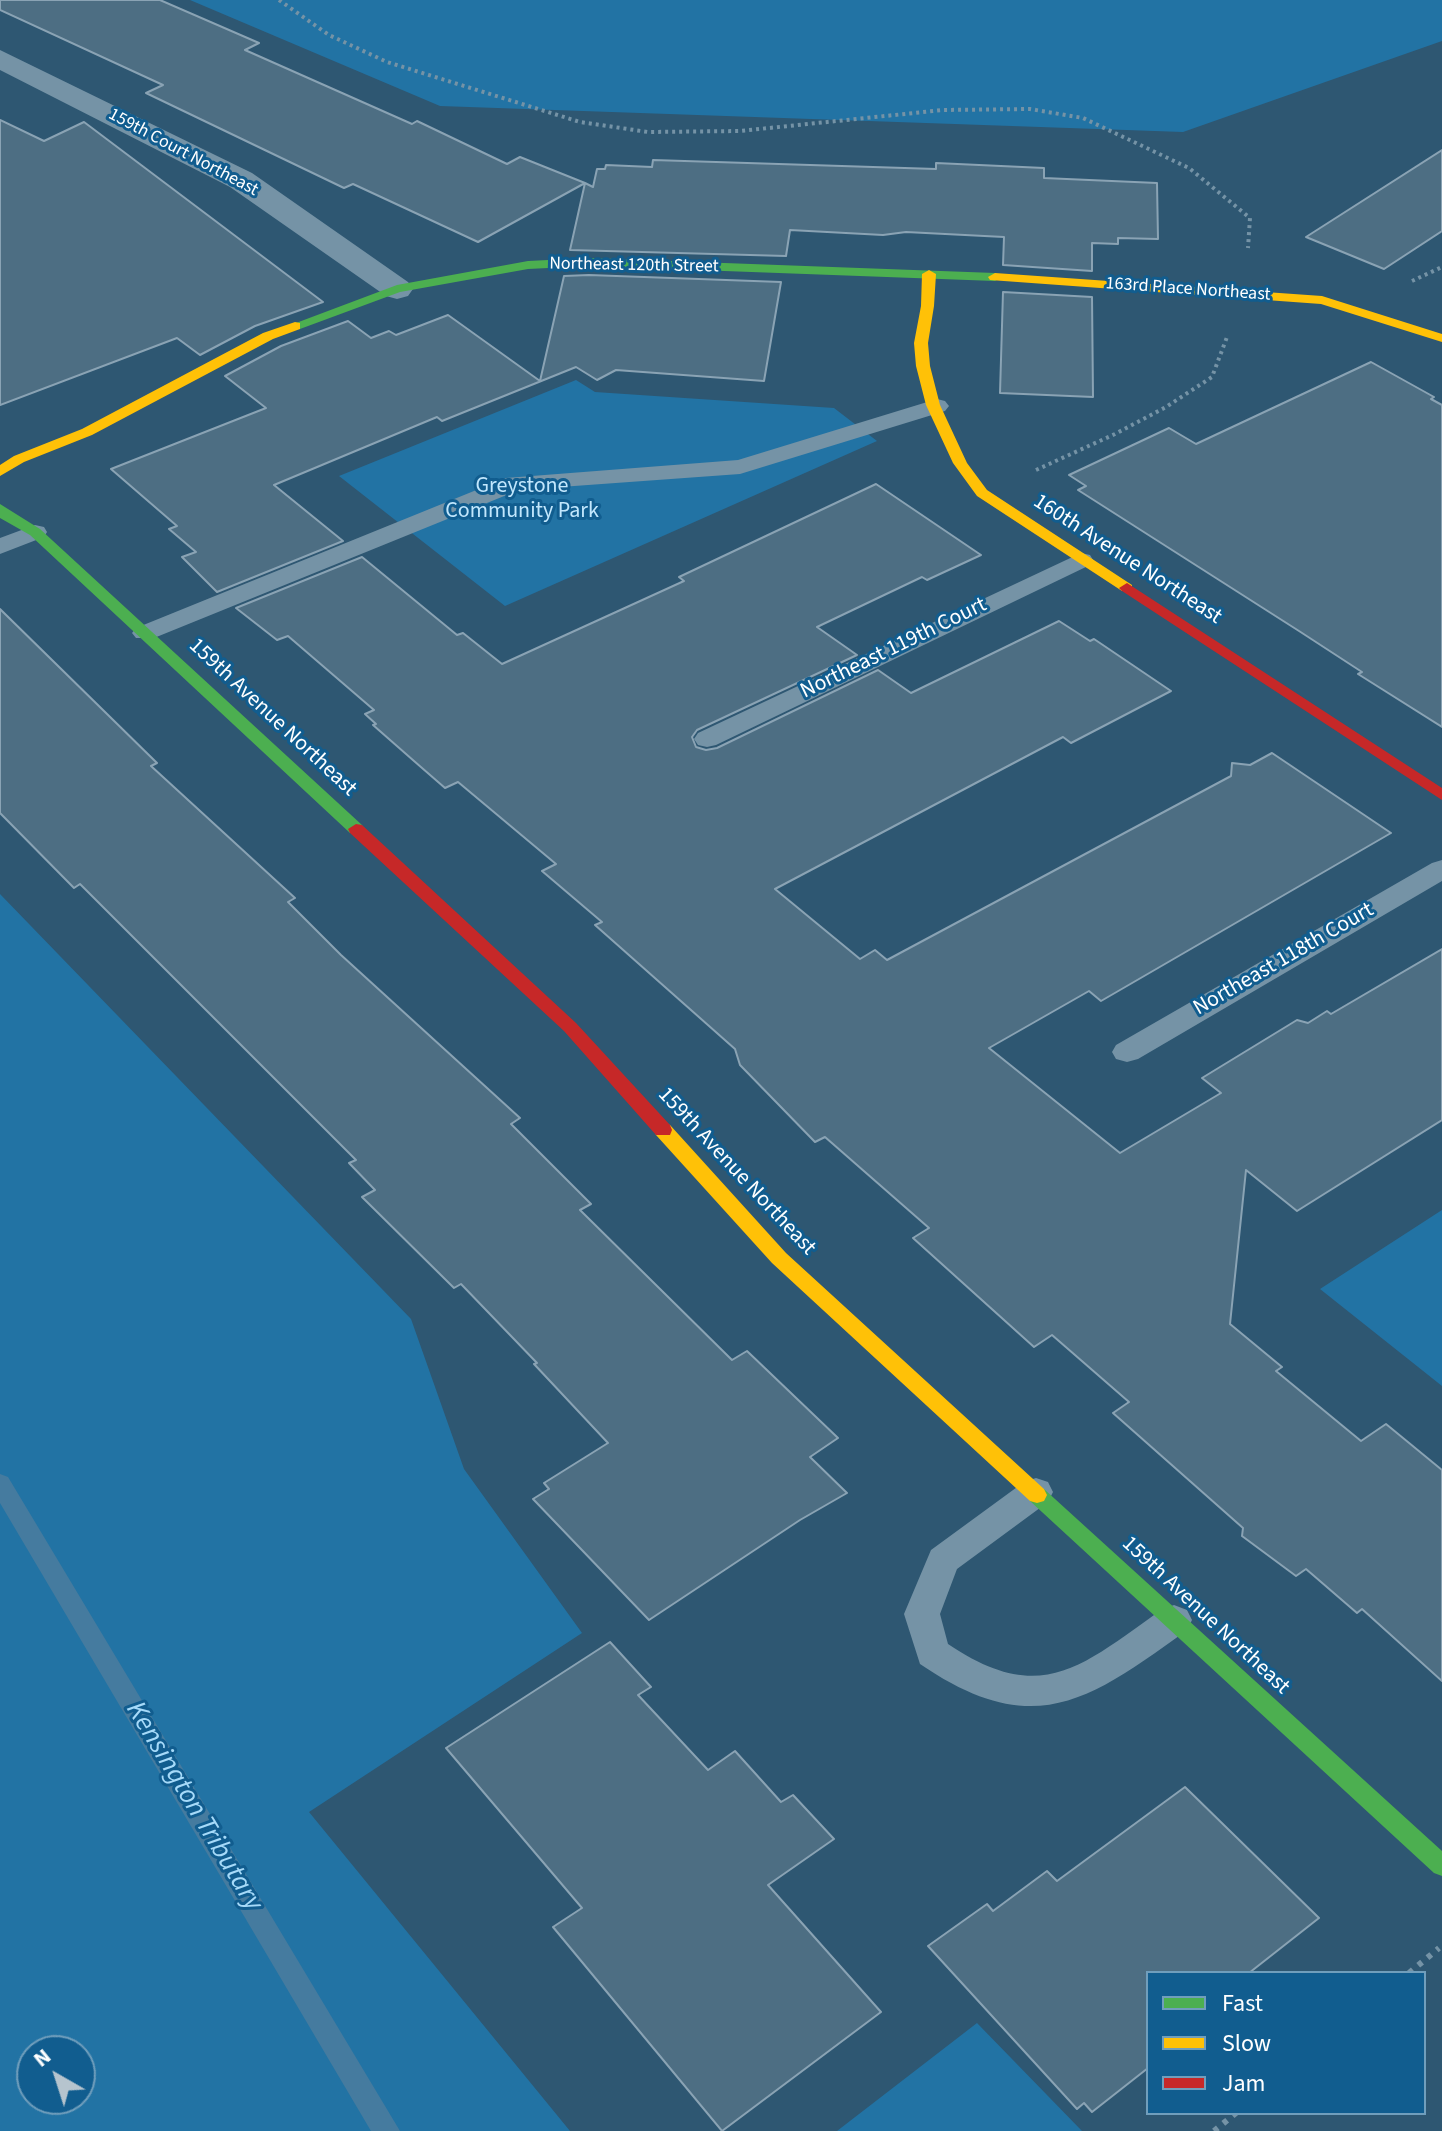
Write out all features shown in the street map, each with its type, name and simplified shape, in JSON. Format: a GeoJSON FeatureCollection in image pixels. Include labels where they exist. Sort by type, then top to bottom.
{"type":"FeatureCollection","features":[{"type":"Feature","properties":{"kind":"street","name":"159th Court Northeast"},"geometry":{"type":"LineString","coordinates":[[0,59],[241,180],[397,289]]}},
{"type":"Feature","properties":{"kind":"street","name":"Northeast 120th Street"},"geometry":{"type":"LineString","coordinates":[[0,472],[19,459],[87,432],[268,336],[397,289],[528,265],[589,262],[929,274]]}},
{"type":"Feature","properties":{"kind":"street","name":"163rd Place Northeast"},"geometry":{"type":"LineString","coordinates":[[929,274],[1322,300],[1442,338]]}},
{"type":"Feature","properties":{"kind":"street","name":"160th Avenue Northeast"},"geometry":{"type":"LineString","coordinates":[[929,274],[928,308],[921,346],[925,378],[953,455],[964,474],[982,493],[1442,795]]}},
{"type":"Feature","properties":{"kind":"street","name":"159th Avenue Northeast"},"geometry":{"type":"LineString","coordinates":[[0,508],[2,513],[35,532],[570,1027],[779,1258],[1440,1860]]}},
{"type":"Feature","properties":{"kind":"lane"},"geometry":{"type":"LineString","coordinates":[[145,633],[515,483],[740,467],[937,406]]}},
{"type":"Feature","properties":{"kind":"lane"},"geometry":{"type":"LineString","coordinates":[[0,547],[35,532]]}},
{"type":"Feature","properties":{"kind":"lane","name":"Northeast 119th Court"},"geometry":{"type":"LineString","coordinates":[[707,739],[1081,560]]}},
{"type":"Feature","properties":{"kind":"lane","name":"Northeast 118th Court"},"geometry":{"type":"LineString","coordinates":[[1127,1052],[1442,869]]}},
{"type":"Feature","properties":{"kind":"lane"},"geometry":{"type":"LineString","coordinates":[[1036,1492],[943,1560],[922,1614],[933,1653],[980,1682],[1032,1695],[1082,1683],[1174,1620]]}},
{"type":"Feature","properties":{"kind":"path"},"geometry":{"type":"LineString","coordinates":[[279,0],[329,35],[387,62],[580,122],[648,132],[740,131],[943,110],[1030,109],[1083,118],[1189,168],[1250,218],[1246,261]]}},
{"type":"Feature","properties":{"kind":"path"},"geometry":{"type":"LineString","coordinates":[[1407,285],[1418,275],[1442,267]]}},
{"type":"Feature","properties":{"kind":"path"},"geometry":{"type":"LineString","coordinates":[[1028,473],[1115,434],[1166,407],[1212,377],[1231,326]]}},
{"type":"Feature","properties":{"kind":"path"},"geometry":{"type":"LineString","coordinates":[[1411,1971],[1439,1948]]}},
{"type":"Feature","properties":{"kind":"path"},"geometry":{"type":"LineString","coordinates":[[1214,2131],[1234,2115]]}},
{"type":"Feature","properties":{"kind":"green space"},"geometry":{"type":"Polygon","coordinates":[[[190,0],[1442,0],[1442,41],[1183,132],[440,106],[190,0]]]}},
{"type":"Feature","properties":{"kind":"green space","name":"Greystone Community Park"},"geometry":{"type":"Polygon","coordinates":[[[576,380],[595,392],[834,408],[877,441],[505,606],[339,476],[576,380]]]}},
{"type":"Feature","properties":{"kind":"green space"},"geometry":{"type":"Polygon","coordinates":[[[0,894],[411,1319],[464,1469],[582,1633],[309,1812],[570,2131],[0,2131],[0,894]]]}},
{"type":"Feature","properties":{"kind":"green space"},"geometry":{"type":"Polygon","coordinates":[[[1442,1210],[1442,1386],[1320,1289],[1442,1210]]]}},
{"type":"Feature","properties":{"kind":"green space"},"geometry":{"type":"Polygon","coordinates":[[[977,2023],[1082,2131],[837,2131],[977,2023]]]}},
{"type":"Feature","properties":{"kind":"building"},"geometry":{"type":"Polygon","coordinates":[[[0,0],[160,0],[259,43],[245,50],[412,124],[417,121],[507,164],[520,157],[585,183],[478,242],[353,184],[344,188],[146,93],[163,85],[0,10],[0,0]]]}},
{"type":"Feature","properties":{"kind":"building"},"geometry":{"type":"Polygon","coordinates":[[[0,120],[44,141],[84,122],[323,302],[255,326],[200,355],[177,338],[0,405],[0,120]]]}},
{"type":"Feature","properties":{"kind":"building"},"geometry":{"type":"Polygon","coordinates":[[[1442,150],[1442,231],[1384,269],[1306,237],[1442,150]]]}},
{"type":"Feature","properties":{"kind":"building"},"geometry":{"type":"Polygon","coordinates":[[[653,160],[936,169],[936,163],[1044,168],[1044,178],[1157,183],[1158,239],[1118,238],[1118,244],[1092,243],[1092,271],[1003,265],[1004,237],[906,232],[883,235],[790,230],[786,256],[570,250],[585,183],[593,187],[597,169],[605,169],[606,165],[652,167],[653,160]]]}},
{"type":"Feature","properties":{"kind":"building"},"geometry":{"type":"Polygon","coordinates":[[[564,276],[781,282],[764,381],[616,370],[597,380],[576,367],[442,421],[437,417],[274,485],[343,541],[217,592],[182,557],[196,552],[169,529],[177,526],[111,469],[266,408],[225,376],[281,346],[348,321],[371,338],[389,331],[396,335],[448,315],[540,381],[564,276]]]}},
{"type":"Feature","properties":{"kind":"building"},"geometry":{"type":"Polygon","coordinates":[[[1003,292],[1092,297],[1093,397],[1000,393],[1003,292]]]}},
{"type":"Feature","properties":{"kind":"building"},"geometry":{"type":"Polygon","coordinates":[[[1371,362],[1434,397],[1431,399],[1442,405],[1442,727],[1358,674],[1362,672],[1078,490],[1086,486],[1069,475],[1169,428],[1196,444],[1371,362]]]}},
{"type":"Feature","properties":{"kind":"building"},"geometry":{"type":"Polygon","coordinates":[[[876,484],[981,555],[927,580],[922,577],[817,627],[857,655],[697,730],[692,737],[696,747],[706,750],[717,748],[878,670],[911,693],[1059,621],[1090,641],[1094,639],[1171,691],[1071,743],[1063,737],[775,889],[860,959],[875,950],[887,960],[1231,776],[1232,763],[1250,765],[1272,753],[1391,833],[1101,1001],[1089,991],[989,1048],[1120,1153],[1221,1093],[1202,1078],[1297,1020],[1308,1023],[1327,1011],[1331,1014],[1442,949],[1442,1120],[1297,1211],[1246,1170],[1230,1324],[1282,1367],[1276,1371],[1361,1441],[1386,1424],[1442,1470],[1442,1681],[1362,1609],[1357,1613],[1306,1569],[1296,1576],[1242,1536],[1243,1528],[1113,1413],[1129,1402],[1052,1335],[1034,1347],[913,1238],[929,1228],[825,1137],[815,1142],[740,1065],[735,1049],[595,925],[602,922],[542,871],[556,864],[458,782],[445,788],[373,725],[376,724],[365,714],[374,710],[288,636],[277,640],[236,608],[362,557],[457,635],[463,633],[502,664],[684,581],[679,577],[876,484]]]}},
{"type":"Feature","properties":{"kind":"building"},"geometry":{"type":"Polygon","coordinates":[[[0,609],[157,763],[151,766],[295,898],[288,902],[341,955],[520,1118],[511,1124],[591,1204],[580,1210],[732,1360],[747,1351],[838,1438],[810,1457],[847,1493],[800,1520],[649,1620],[533,1499],[549,1489],[544,1483],[608,1443],[461,1284],[454,1288],[362,1197],[375,1190],[349,1163],[356,1160],[80,884],[74,888],[0,813],[0,609]]]}},
{"type":"Feature","properties":{"kind":"building"},"geometry":{"type":"Polygon","coordinates":[[[610,1642],[651,1687],[638,1695],[708,1770],[735,1751],[781,1802],[793,1795],[834,1839],[768,1885],[881,2012],[722,2131],[553,1927],[582,1908],[446,1748],[610,1642]]]}},
{"type":"Feature","properties":{"kind":"building"},"geometry":{"type":"Polygon","coordinates":[[[1185,1787],[1319,1918],[1252,1971],[1146,1971],[1146,2070],[1092,2112],[1084,2103],[1077,2109],[928,1946],[987,1904],[993,1911],[1047,1871],[1057,1881],[1185,1787]]]}},
{"type":"Feature","properties":{"kind":"waterway","name":"Kensington Tributary"},"geometry":{"type":"LineString","coordinates":[[0,1483],[386,2131]]}},
{"type":"Feature","properties":{"kind":"traffic: fast"},"geometry":{"type":"LineString","coordinates":[[295,326],[397,289],[528,265],[589,262],[995,277]]}},
{"type":"Feature","properties":{"kind":"traffic: fast"},"geometry":{"type":"LineString","coordinates":[[0,508],[2,513],[35,532],[356,829]]}},
{"type":"Feature","properties":{"kind":"traffic: fast"},"geometry":{"type":"LineString","coordinates":[[1037,1495],[1442,1866]]}},
{"type":"Feature","properties":{"kind":"traffic: slow"},"geometry":{"type":"LineString","coordinates":[[929,274],[928,306],[921,343],[923,366],[933,405],[960,463],[982,493],[1127,588]]}},
{"type":"Feature","properties":{"kind":"traffic: slow"},"geometry":{"type":"LineString","coordinates":[[995,277],[1322,300],[1442,338]]}},
{"type":"Feature","properties":{"kind":"traffic: slow"},"geometry":{"type":"LineString","coordinates":[[0,472],[19,459],[87,432],[268,336],[295,326]]}},
{"type":"Feature","properties":{"kind":"traffic: slow"},"geometry":{"type":"LineString","coordinates":[[663,1130],[779,1258],[1037,1495]]}},
{"type":"Feature","properties":{"kind":"traffic: jam"},"geometry":{"type":"LineString","coordinates":[[1127,588],[1442,795]]}},
{"type":"Feature","properties":{"kind":"traffic: jam"},"geometry":{"type":"LineString","coordinates":[[356,829],[570,1027],[663,1130]]}}]}
